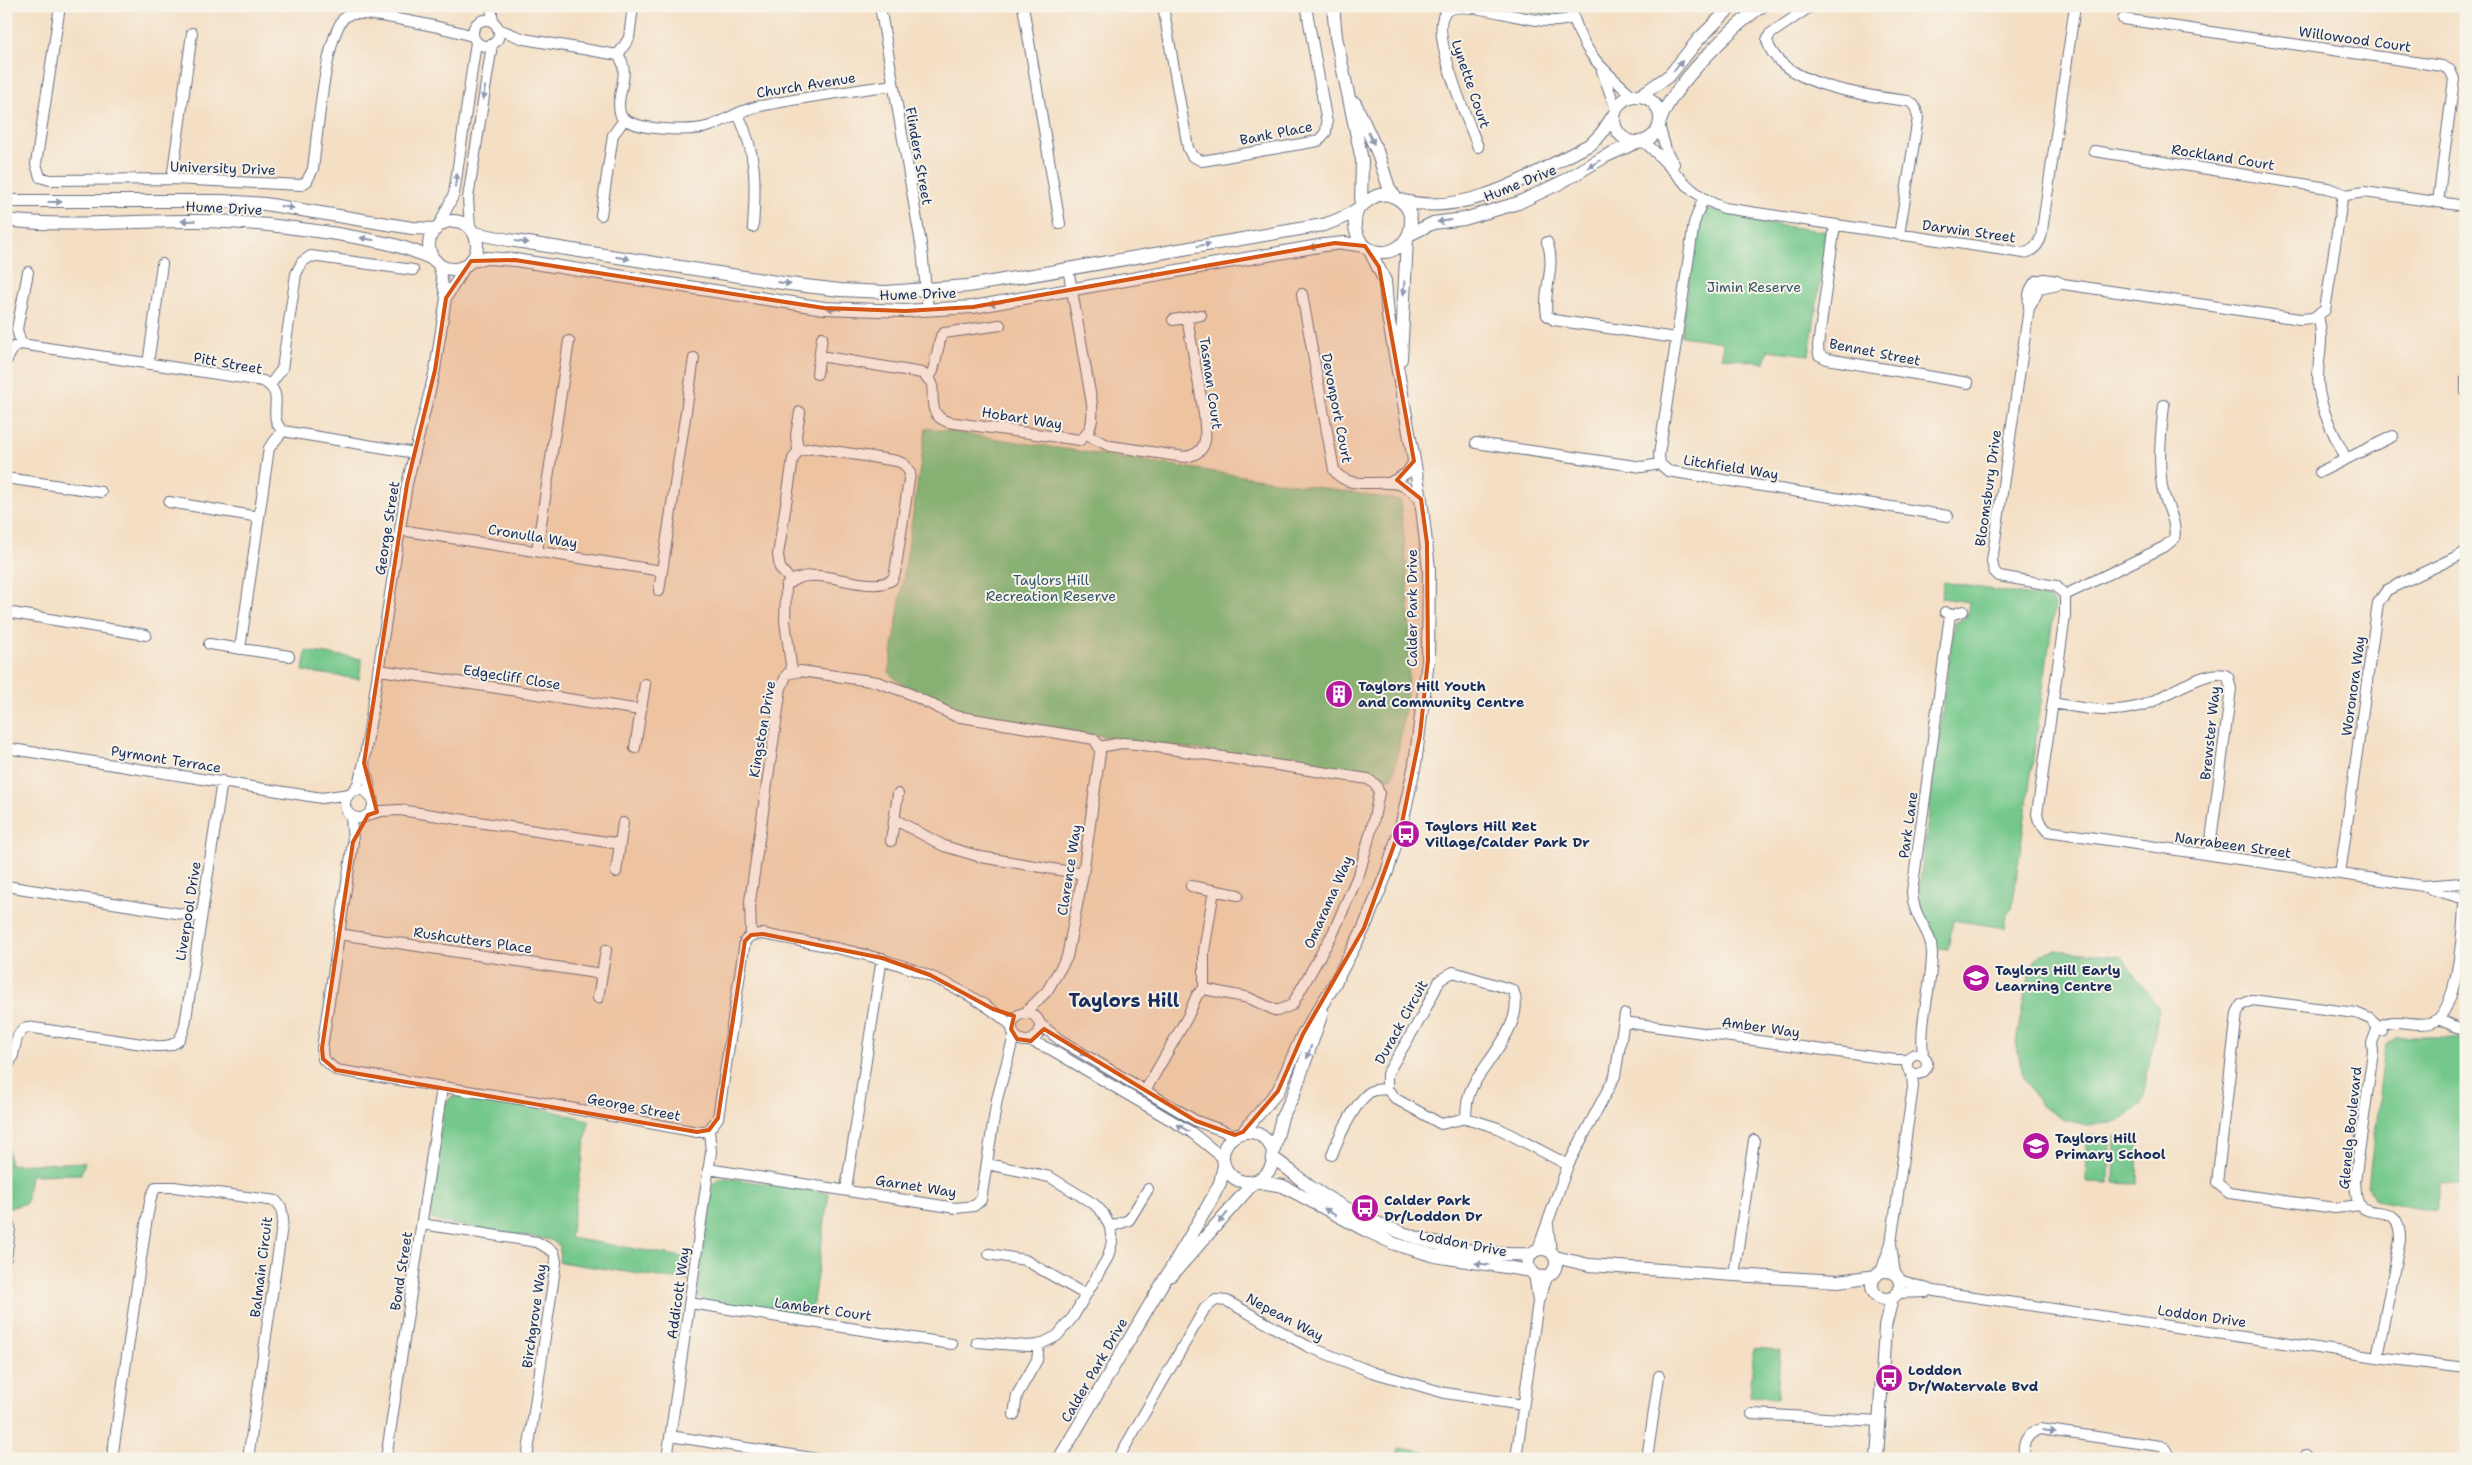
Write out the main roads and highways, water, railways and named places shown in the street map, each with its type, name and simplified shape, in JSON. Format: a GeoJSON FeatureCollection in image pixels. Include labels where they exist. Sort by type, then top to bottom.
{"type":"FeatureCollection","features":[{"type":"Feature","properties":{"kind":"place","name":"Taylors Hill Youth and Community Centre"},"geometry":{"type":"Point","coordinates":[1339,694]}},
{"type":"Feature","properties":{"kind":"place","name":"Taylors Hill Ret Village/Calder Park Dr"},"geometry":{"type":"Point","coordinates":[1406,834]}},
{"type":"Feature","properties":{"kind":"place","name":"Taylors Hill Early Learning Centre"},"geometry":{"type":"Point","coordinates":[1976,978]}},
{"type":"Feature","properties":{"kind":"place","name":"Taylors Hill Primary School"},"geometry":{"type":"Point","coordinates":[2036,1146]}},
{"type":"Feature","properties":{"kind":"place","name":"Calder Park Dr/Loddon Dr"},"geometry":{"type":"Point","coordinates":[1365,1208]}},
{"type":"Feature","properties":{"kind":"place","name":"Loddon Dr/Watervale Bvd"},"geometry":{"type":"Point","coordinates":[1889,1378]}},
{"type":"Feature","properties":{"kind":"district","name":"Taylors Hill"},"geometry":{"type":"Point","coordinates":[1124,1000]}},
{"type":"Feature","properties":{"kind":"park label","name":"Jimin Reserve"},"geometry":{"type":"Point","coordinates":[1754,287]}},
{"type":"Feature","properties":{"kind":"park label","name":"Taylors Hill Recreation Reserve"},"geometry":{"type":"Point","coordinates":[1051,588]}}]}
